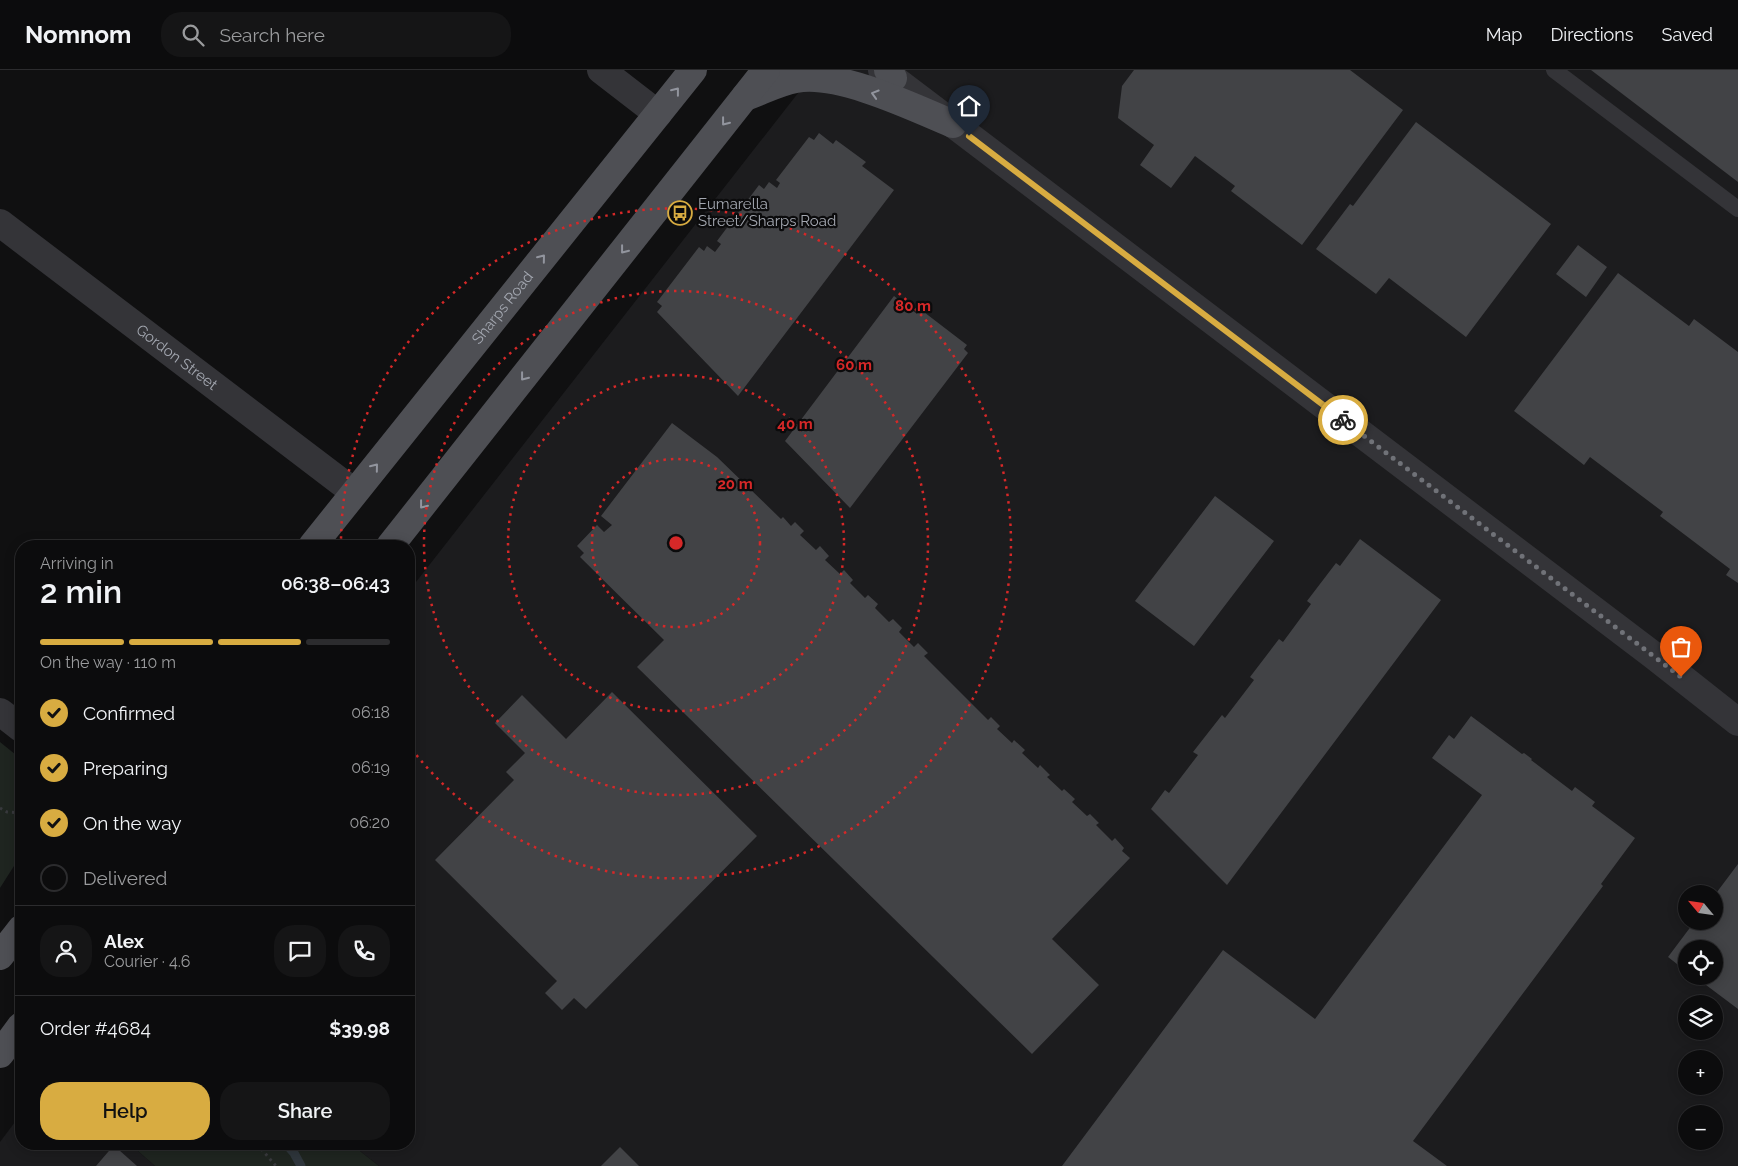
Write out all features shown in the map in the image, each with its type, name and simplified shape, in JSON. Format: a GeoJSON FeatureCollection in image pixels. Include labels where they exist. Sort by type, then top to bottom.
{"type":"FeatureCollection","features":[{"type":"Feature","properties":{"kind":"main road","name":"Sharps Road"},"geometry":{"type":"LineString","coordinates":[[317,540],[693,70]]}},
{"type":"Feature","properties":{"kind":"main road"},"geometry":{"type":"LineString","coordinates":[[395,540],[766,70]]}},
{"type":"Feature","properties":{"kind":"main road"},"geometry":{"type":"LineString","coordinates":[[744,98],[797,79],[831,80],[897,100],[953,124]]}},
{"type":"Feature","properties":{"kind":"main road"},"geometry":{"type":"LineString","coordinates":[[0,956],[15,937]]}},
{"type":"Feature","properties":{"kind":"main road"},"geometry":{"type":"LineString","coordinates":[[0,1054],[15,1034]]}},
{"type":"Feature","properties":{"kind":"street"},"geometry":{"type":"LineString","coordinates":[[601,70],[658,114]]}},
{"type":"Feature","properties":{"kind":"street"},"geometry":{"type":"LineString","coordinates":[[888,73],[1653,655],[1738,722]]}},
{"type":"Feature","properties":{"kind":"street","name":"Gordon Street"},"geometry":{"type":"LineString","coordinates":[[0,223],[354,492]]}},
{"type":"Feature","properties":{"kind":"street"},"geometry":{"type":"LineString","coordinates":[[0,712],[15,723]]}},
{"type":"Feature","properties":{"kind":"lane"},"geometry":{"type":"LineString","coordinates":[[1554,70],[1738,209]]}},
{"type":"Feature","properties":{"kind":"path"},"geometry":{"type":"LineString","coordinates":[[0,808],[7,812],[15,813]]}},
{"type":"Feature","properties":{"kind":"path"},"geometry":{"type":"LineString","coordinates":[[262,1150],[276,1166]]}},
{"type":"Feature","properties":{"kind":"shaded area"},"geometry":{"type":"Polygon","coordinates":[[[816,70],[1738,70],[1738,1166],[379,1166],[359,1150],[415,1150],[415,583],[816,70]]]}},
{"type":"Feature","properties":{"kind":"shaded area"},"geometry":{"type":"Polygon","coordinates":[[[0,742],[15,754],[15,864],[0,888],[0,742]]]}},
{"type":"Feature","properties":{"kind":"shaded area"},"geometry":{"type":"Polygon","coordinates":[[[15,1122],[15,1150],[137,1150],[155,1166],[0,1166],[0,1142],[15,1122]]]}},
{"type":"Feature","properties":{"kind":"shaded area"},"geometry":{"type":"Polygon","coordinates":[[[137,1150],[359,1150],[379,1166],[155,1166],[137,1150]]]}},
{"type":"Feature","properties":{"kind":"building"},"geometry":{"type":"Polygon","coordinates":[[[1134,70],[1350,70],[1403,110],[1302,245],[1231,191],[1235,186],[1195,156],[1171,188],[1140,165],[1154,145],[1118,118],[1122,86],[1134,70]]]}},
{"type":"Feature","properties":{"kind":"building"},"geometry":{"type":"Polygon","coordinates":[[[1591,70],[1738,70],[1738,182],[1591,70]]]}},
{"type":"Feature","properties":{"kind":"building"},"geometry":{"type":"Polygon","coordinates":[[[1416,122],[1551,224],[1466,337],[1389,278],[1376,294],[1316,249],[1350,204],[1353,206],[1416,122]]]}},
{"type":"Feature","properties":{"kind":"building"},"geometry":{"type":"Polygon","coordinates":[[[819,133],[833,144],[836,140],[866,162],[862,166],[894,190],[738,396],[657,312],[662,306],[657,302],[699,247],[704,251],[707,246],[715,252],[721,244],[717,241],[759,185],[764,189],[769,182],[777,188],[780,183],[776,180],[809,137],[814,140],[819,133]]]}},
{"type":"Feature","properties":{"kind":"building"},"geometry":{"type":"Polygon","coordinates":[[[1578,245],[1607,267],[1586,297],[1556,274],[1578,245]]]}},
{"type":"Feature","properties":{"kind":"building"},"geometry":{"type":"Polygon","coordinates":[[[1618,273],[1689,326],[1694,319],[1738,352],[1738,583],[1726,575],[1730,569],[1660,516],[1663,512],[1590,457],[1584,465],[1514,411],[1618,273]]]}},
{"type":"Feature","properties":{"kind":"building"},"geometry":{"type":"Polygon","coordinates":[[[894,296],[917,314],[920,309],[967,345],[964,349],[968,353],[850,508],[785,441],[894,296]]]}},
{"type":"Feature","properties":{"kind":"building"},"geometry":{"type":"Polygon","coordinates":[[[672,423],[717,457],[781,519],[783,517],[791,526],[795,522],[804,531],[800,535],[816,550],[820,546],[829,556],[825,560],[840,574],[844,570],[853,580],[850,583],[865,598],[868,595],[878,604],[875,608],[889,622],[893,619],[902,628],[899,632],[914,647],[918,643],[928,653],[924,656],[988,720],[991,717],[1000,726],[997,729],[1012,743],[1014,740],[1025,750],[1022,753],[1038,768],[1040,765],[1050,775],[1047,777],[1062,791],[1064,789],[1075,799],[1072,802],[1087,816],[1090,814],[1099,823],[1096,825],[1112,841],[1115,838],[1124,848],[1122,851],[1130,858],[1052,939],[1099,985],[1032,1054],[637,667],[664,640],[580,557],[584,553],[577,546],[597,525],[604,532],[612,525],[601,516],[672,423]]]}},
{"type":"Feature","properties":{"kind":"building"},"geometry":{"type":"Polygon","coordinates":[[[1215,496],[1274,541],[1194,646],[1135,601],[1215,496]]]}},
{"type":"Feature","properties":{"kind":"building"},"geometry":{"type":"Polygon","coordinates":[[[1360,539],[1441,600],[1227,885],[1151,809],[1165,790],[1169,793],[1198,755],[1193,752],[1222,715],[1225,718],[1254,680],[1250,677],[1279,639],[1283,642],[1311,604],[1307,601],[1336,563],[1340,566],[1360,539]]]}},
{"type":"Feature","properties":{"kind":"building"},"geometry":{"type":"Polygon","coordinates":[[[612,692],[757,836],[586,1009],[574,998],[562,1010],[545,993],[557,981],[435,860],[514,780],[506,772],[525,753],[495,723],[522,695],[566,739],[612,692]]]}},
{"type":"Feature","properties":{"kind":"building"},"geometry":{"type":"Polygon","coordinates":[[[1471,716],[1522,754],[1524,753],[1572,791],[1575,787],[1595,802],[1592,806],[1635,838],[1601,884],[1603,886],[1413,1141],[1447,1166],[1062,1166],[1223,950],[1315,1019],[1482,795],[1432,758],[1449,735],[1454,739],[1471,716]]]}},
{"type":"Feature","properties":{"kind":"building"},"geometry":{"type":"Polygon","coordinates":[[[1738,864],[1738,1009],[1723,998],[1723,995],[1719,995],[1706,985],[1723,985],[1723,940],[1681,940],[1688,930],[1723,930],[1722,885],[1738,864]]]}},
{"type":"Feature","properties":{"kind":"building"},"geometry":{"type":"Polygon","coordinates":[[[1678,944],[1678,965],[1668,957],[1678,944]]]}},
{"type":"Feature","properties":{"kind":"building"},"geometry":{"type":"Polygon","coordinates":[[[620,1147],[639,1166],[601,1166],[620,1147]]]}},
{"type":"Feature","properties":{"kind":"building"},"geometry":{"type":"Polygon","coordinates":[[[110,1150],[119,1150],[137,1166],[96,1166],[110,1150]]]}},
{"type":"Feature","properties":{"kind":"waterway"},"geometry":{"type":"LineString","coordinates":[[291,1150],[301,1166]]}},
{"type":"Feature","properties":{"kind":"way so far"},"geometry":{"type":"LineString","coordinates":[[1343,420],[1681,677]]}},
{"type":"Feature","properties":{"kind":"place","name":"Eumarella Street/Sharps Road"},"geometry":{"type":"Point","coordinates":[680,213]}},
{"type":"Feature","properties":{"kind":"route"},"geometry":{"type":"LineString","coordinates":[[969,136],[1343,420]]}}]}
